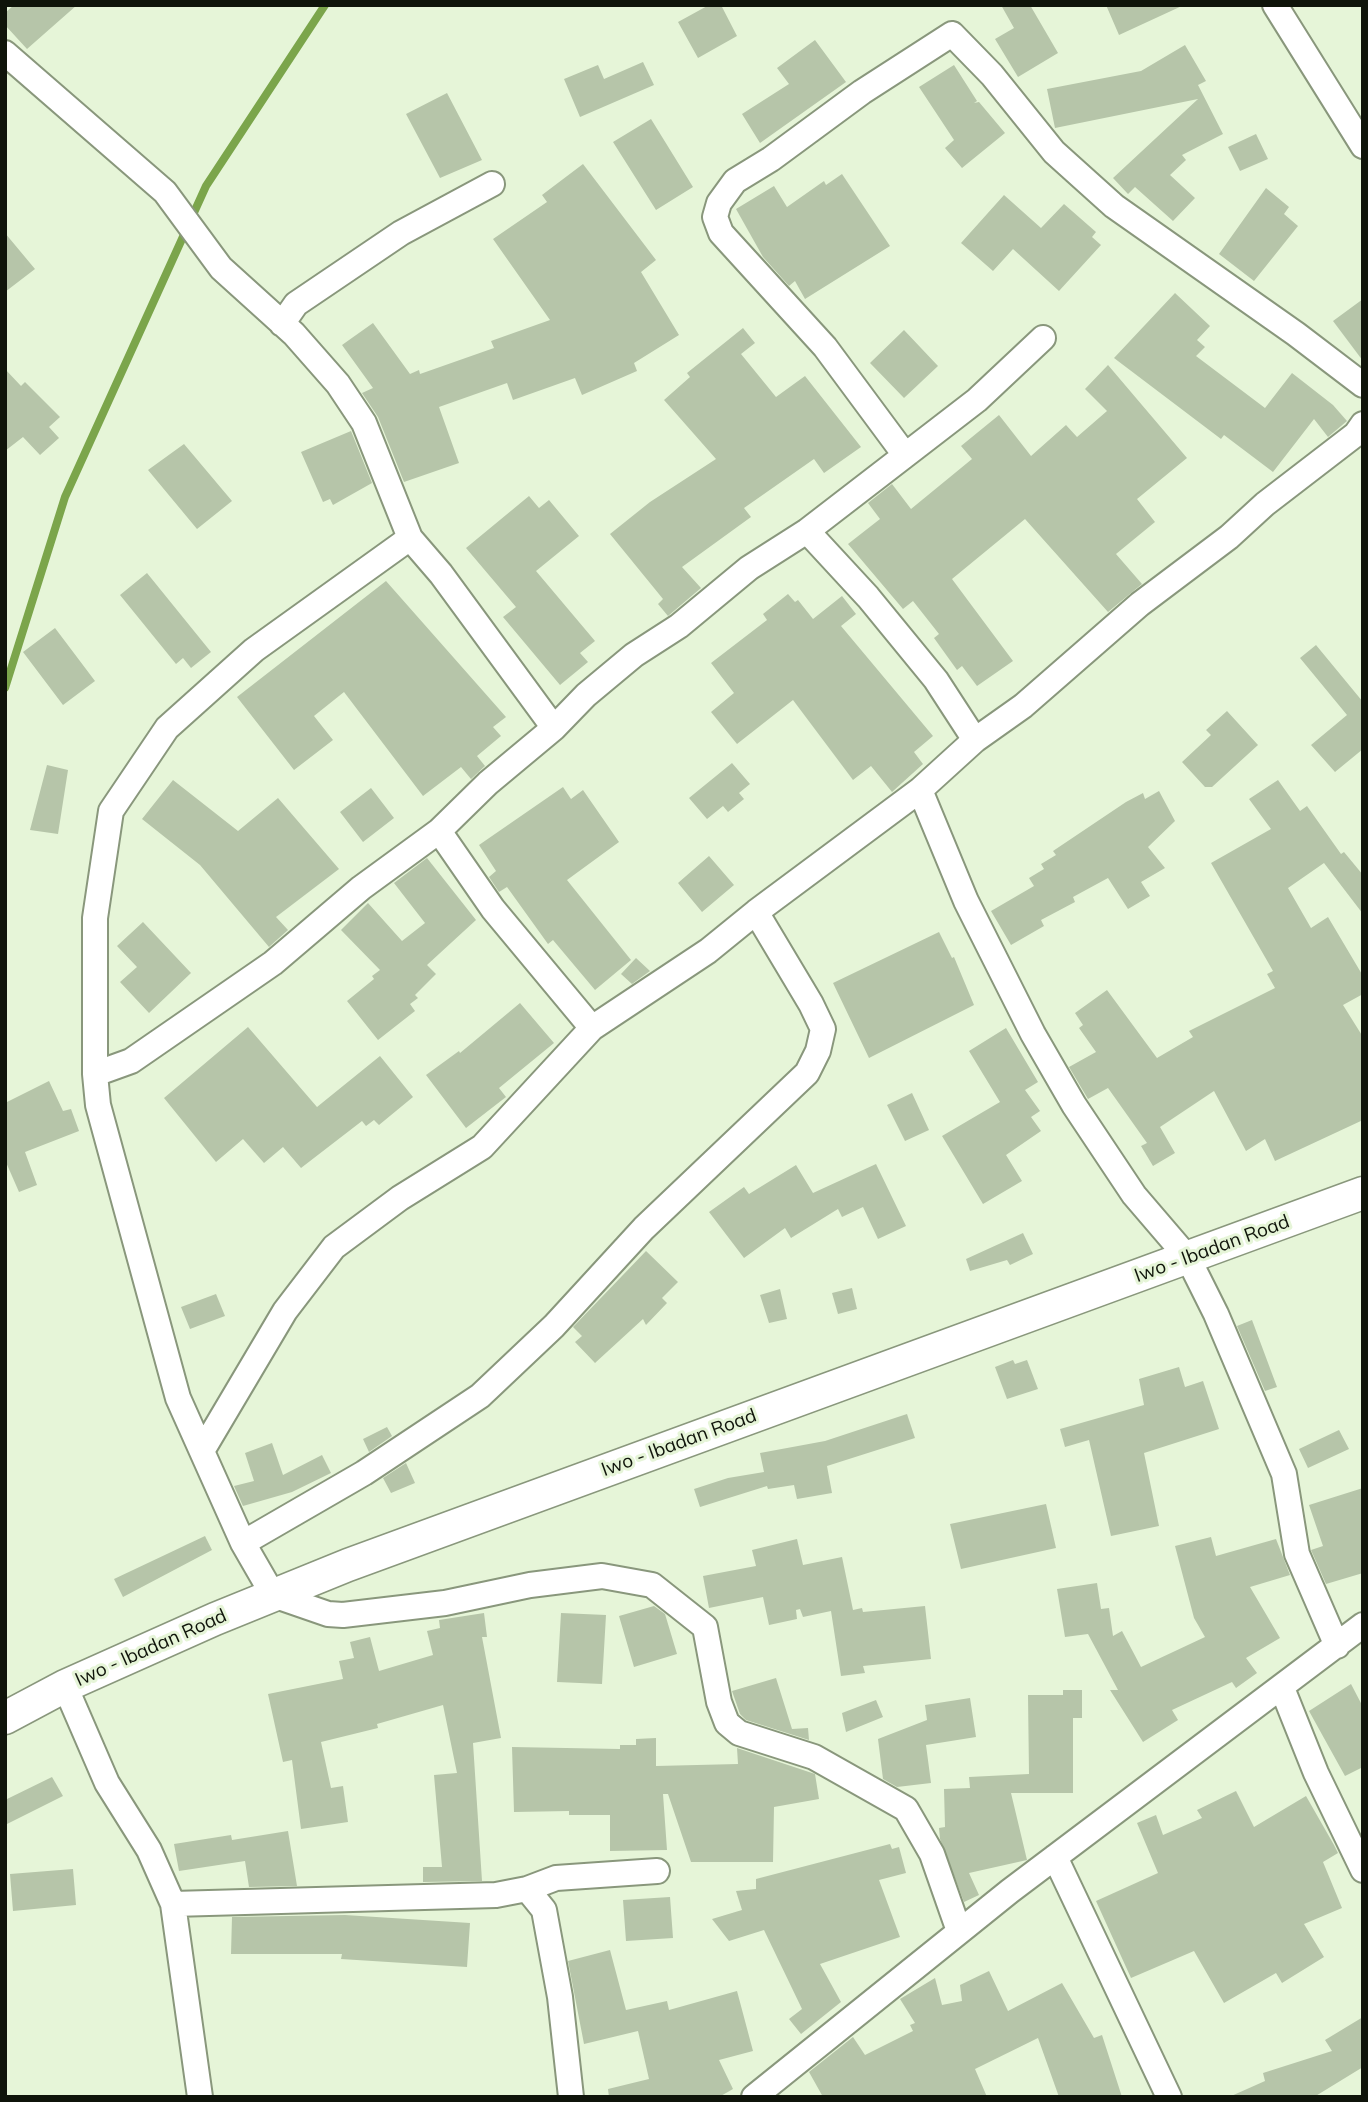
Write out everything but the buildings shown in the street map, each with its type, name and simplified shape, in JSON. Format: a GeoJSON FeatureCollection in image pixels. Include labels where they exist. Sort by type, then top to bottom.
{"type":"FeatureCollection","features":[{"type":"Feature","properties":{"kind":"main road","name":"Iwo - Ibadan Road"},"geometry":{"type":"LineString","coordinates":[[5,1717],[65,1686],[273,1595],[715,1429],[1363,1193]]}},
{"type":"Feature","properties":{"kind":"street"},"geometry":{"type":"LineString","coordinates":[[1275,5],[1363,146]]}},
{"type":"Feature","properties":{"kind":"street"},"geometry":{"type":"LineString","coordinates":[[905,455],[825,347],[721,233],[715,217],[719,203],[734,181],[771,159],[862,92],[952,34],[992,75],[1054,152],[1114,206],[1296,334],[1363,385]]}},
{"type":"Feature","properties":{"kind":"street"},"geometry":{"type":"LineString","coordinates":[[5,53],[165,192],[221,268],[282,324],[338,384],[364,423],[411,538],[441,574],[554,729]]}},
{"type":"Feature","properties":{"kind":"street"},"geometry":{"type":"LineString","coordinates":[[282,324],[296,304],[401,233],[492,184]]}},
{"type":"Feature","properties":{"kind":"street"},"geometry":{"type":"LineString","coordinates":[[95,1074],[131,1060],[273,962],[361,888],[439,831],[488,783],[554,729],[586,695],[634,655],[679,626],[748,568],[807,531],[977,400],[1043,338]]}},
{"type":"Feature","properties":{"kind":"street"},"geometry":{"type":"LineString","coordinates":[[202,1451],[285,1311],[334,1247],[400,1198],[482,1147],[592,1028],[671,978],[920,790],[975,740],[1023,706],[1140,604],[1229,537],[1265,504],[1356,434],[1363,424]]}},
{"type":"Feature","properties":{"kind":"street"},"geometry":{"type":"LineString","coordinates":[[807,531],[868,597],[936,680],[975,740]]}},
{"type":"Feature","properties":{"kind":"street"},"geometry":{"type":"LineString","coordinates":[[411,538],[254,650],[167,728],[111,811],[95,918],[97,1105],[178,1398],[243,1544],[273,1595],[328,1614],[343,1615],[445,1603],[530,1586],[602,1576],[652,1586],[705,1627],[719,1702],[727,1723],[740,1733],[814,1757],[906,1809],[932,1854],[959,1931]]}},
{"type":"Feature","properties":{"kind":"street"},"geometry":{"type":"LineString","coordinates":[[920,790],[967,901],[1033,1034],[1074,1105],[1134,1195],[1188,1258],[1284,1474],[1297,1554],[1337,1646]]}},
{"type":"Feature","properties":{"kind":"street"},"geometry":{"type":"LineString","coordinates":[[439,831],[493,909],[592,1028]]}},
{"type":"Feature","properties":{"kind":"street"},"geometry":{"type":"LineString","coordinates":[[243,1544],[364,1473],[480,1396],[554,1326],[644,1228],[807,1073],[818,1051],[823,1029],[811,1004],[755,912]]}},
{"type":"Feature","properties":{"kind":"street"},"geometry":{"type":"LineString","coordinates":[[754,2097],[959,1931],[1363,1625]]}},
{"type":"Feature","properties":{"kind":"street"},"geometry":{"type":"LineString","coordinates":[[65,1686],[107,1783],[149,1850],[173,1904],[200,2097]]}},
{"type":"Feature","properties":{"kind":"street"},"geometry":{"type":"LineString","coordinates":[[1282,1688],[1316,1773],[1363,1870]]}},
{"type":"Feature","properties":{"kind":"street"},"geometry":{"type":"LineString","coordinates":[[1055,1857],[1169,2097]]}},
{"type":"Feature","properties":{"kind":"street"},"geometry":{"type":"LineString","coordinates":[[173,1904],[496,1895],[527,1889],[556,1878],[657,1871]]}},
{"type":"Feature","properties":{"kind":"street"},"geometry":{"type":"LineString","coordinates":[[527,1889],[544,1910],[560,1997],[571,2097]]}},
{"type":"Feature","properties":{"kind":"waterway"},"geometry":{"type":"LineString","coordinates":[[5,688],[65,497],[206,186],[325,5]]}}]}
